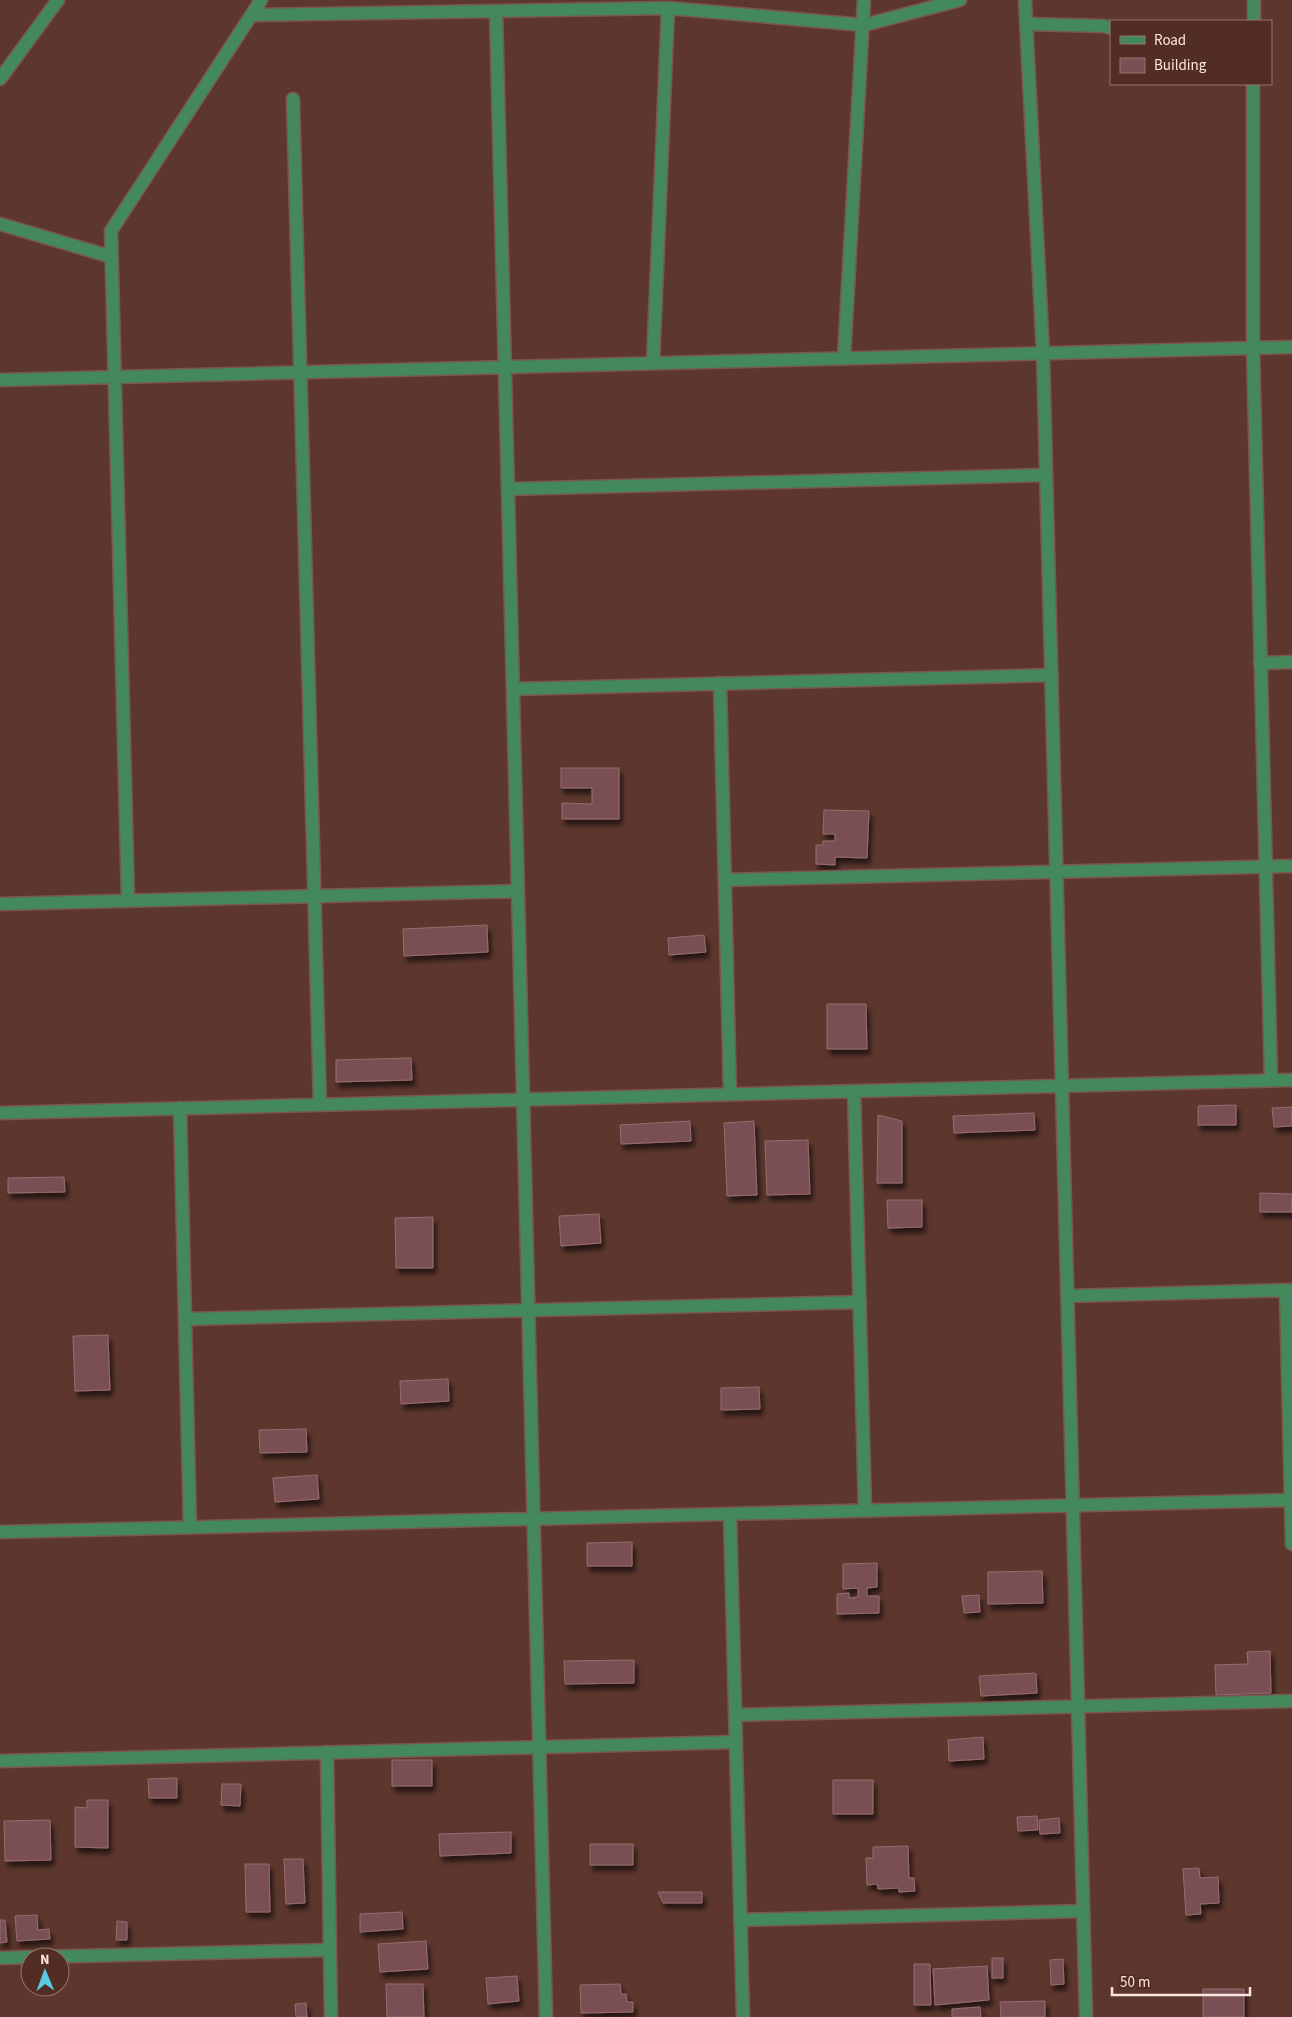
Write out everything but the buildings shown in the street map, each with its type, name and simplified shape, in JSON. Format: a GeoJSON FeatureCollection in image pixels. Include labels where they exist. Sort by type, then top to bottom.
{"type":"FeatureCollection","features":[{"type":"Feature","properties":{"kind":"street"},"geometry":{"type":"LineString","coordinates":[[0,79],[58,0]]}},
{"type":"Feature","properties":{"kind":"street"},"geometry":{"type":"LineString","coordinates":[[128,901],[111,231],[261,0]]}},
{"type":"Feature","properties":{"kind":"street"},"geometry":{"type":"LineString","coordinates":[[844,358],[864,0]]}},
{"type":"Feature","properties":{"kind":"street"},"geometry":{"type":"LineString","coordinates":[[252,14],[496,11],[614,4],[864,25],[960,0]]}},
{"type":"Feature","properties":{"kind":"street"},"geometry":{"type":"LineString","coordinates":[[1025,0],[1044,353],[1086,2017]]}},
{"type":"Feature","properties":{"kind":"street"},"geometry":{"type":"LineString","coordinates":[[1254,0],[1254,20]]}},
{"type":"Feature","properties":{"kind":"street"},"geometry":{"type":"LineString","coordinates":[[653,363],[668,8]]}},
{"type":"Feature","properties":{"kind":"street"},"geometry":{"type":"LineString","coordinates":[[496,11],[546,2017]]}},
{"type":"Feature","properties":{"kind":"street"},"geometry":{"type":"LineString","coordinates":[[1027,24],[1110,28]]}},
{"type":"Feature","properties":{"kind":"street"},"geometry":{"type":"LineString","coordinates":[[1254,85],[1252,348],[1271,1080]]}},
{"type":"Feature","properties":{"kind":"street"},"geometry":{"type":"LineString","coordinates":[[293,99],[320,1105]]}},
{"type":"Feature","properties":{"kind":"street"},"geometry":{"type":"LineString","coordinates":[[0,224],[112,257]]}},
{"type":"Feature","properties":{"kind":"street"},"geometry":{"type":"LineString","coordinates":[[0,380],[1292,347]]}},
{"type":"Feature","properties":{"kind":"street"},"geometry":{"type":"LineString","coordinates":[[508,489],[1046,476]]}},
{"type":"Feature","properties":{"kind":"street"},"geometry":{"type":"LineString","coordinates":[[1260,663],[1292,662]]}},
{"type":"Feature","properties":{"kind":"street"},"geometry":{"type":"LineString","coordinates":[[513,689],[1052,675]]}},
{"type":"Feature","properties":{"kind":"street"},"geometry":{"type":"LineString","coordinates":[[720,683],[730,1094]]}},
{"type":"Feature","properties":{"kind":"street"},"geometry":{"type":"LineString","coordinates":[[725,880],[1292,866]]}},
{"type":"Feature","properties":{"kind":"street"},"geometry":{"type":"LineString","coordinates":[[0,904],[518,891]]}},
{"type":"Feature","properties":{"kind":"street"},"geometry":{"type":"LineString","coordinates":[[0,1113],[1292,1080]]}},
{"type":"Feature","properties":{"kind":"street"},"geometry":{"type":"LineString","coordinates":[[854,1091],[865,1511]]}},
{"type":"Feature","properties":{"kind":"street"},"geometry":{"type":"LineString","coordinates":[[180,1108],[190,1528]]}},
{"type":"Feature","properties":{"kind":"street"},"geometry":{"type":"LineString","coordinates":[[1067,1296],[1289,1290],[1292,1544]]}},
{"type":"Feature","properties":{"kind":"street"},"geometry":{"type":"LineString","coordinates":[[185,1320],[860,1302]]}},
{"type":"Feature","properties":{"kind":"street"},"geometry":{"type":"LineString","coordinates":[[0,1532],[1291,1500]]}},
{"type":"Feature","properties":{"kind":"street"},"geometry":{"type":"LineString","coordinates":[[730,1514],[742,2017]]}},
{"type":"Feature","properties":{"kind":"street"},"geometry":{"type":"LineString","coordinates":[[735,1715],[1292,1701]]}},
{"type":"Feature","properties":{"kind":"street"},"geometry":{"type":"LineString","coordinates":[[0,1761],[736,1742]]}},
{"type":"Feature","properties":{"kind":"street"},"geometry":{"type":"LineString","coordinates":[[327,1752],[330,2017]]}},
{"type":"Feature","properties":{"kind":"street"},"geometry":{"type":"LineString","coordinates":[[740,1920],[1083,1911]]}},
{"type":"Feature","properties":{"kind":"street"},"geometry":{"type":"LineString","coordinates":[[70,1956],[330,1950]]}},
{"type":"Feature","properties":{"kind":"street"},"geometry":{"type":"LineString","coordinates":[[0,1958],[20,1957]]}}]}
